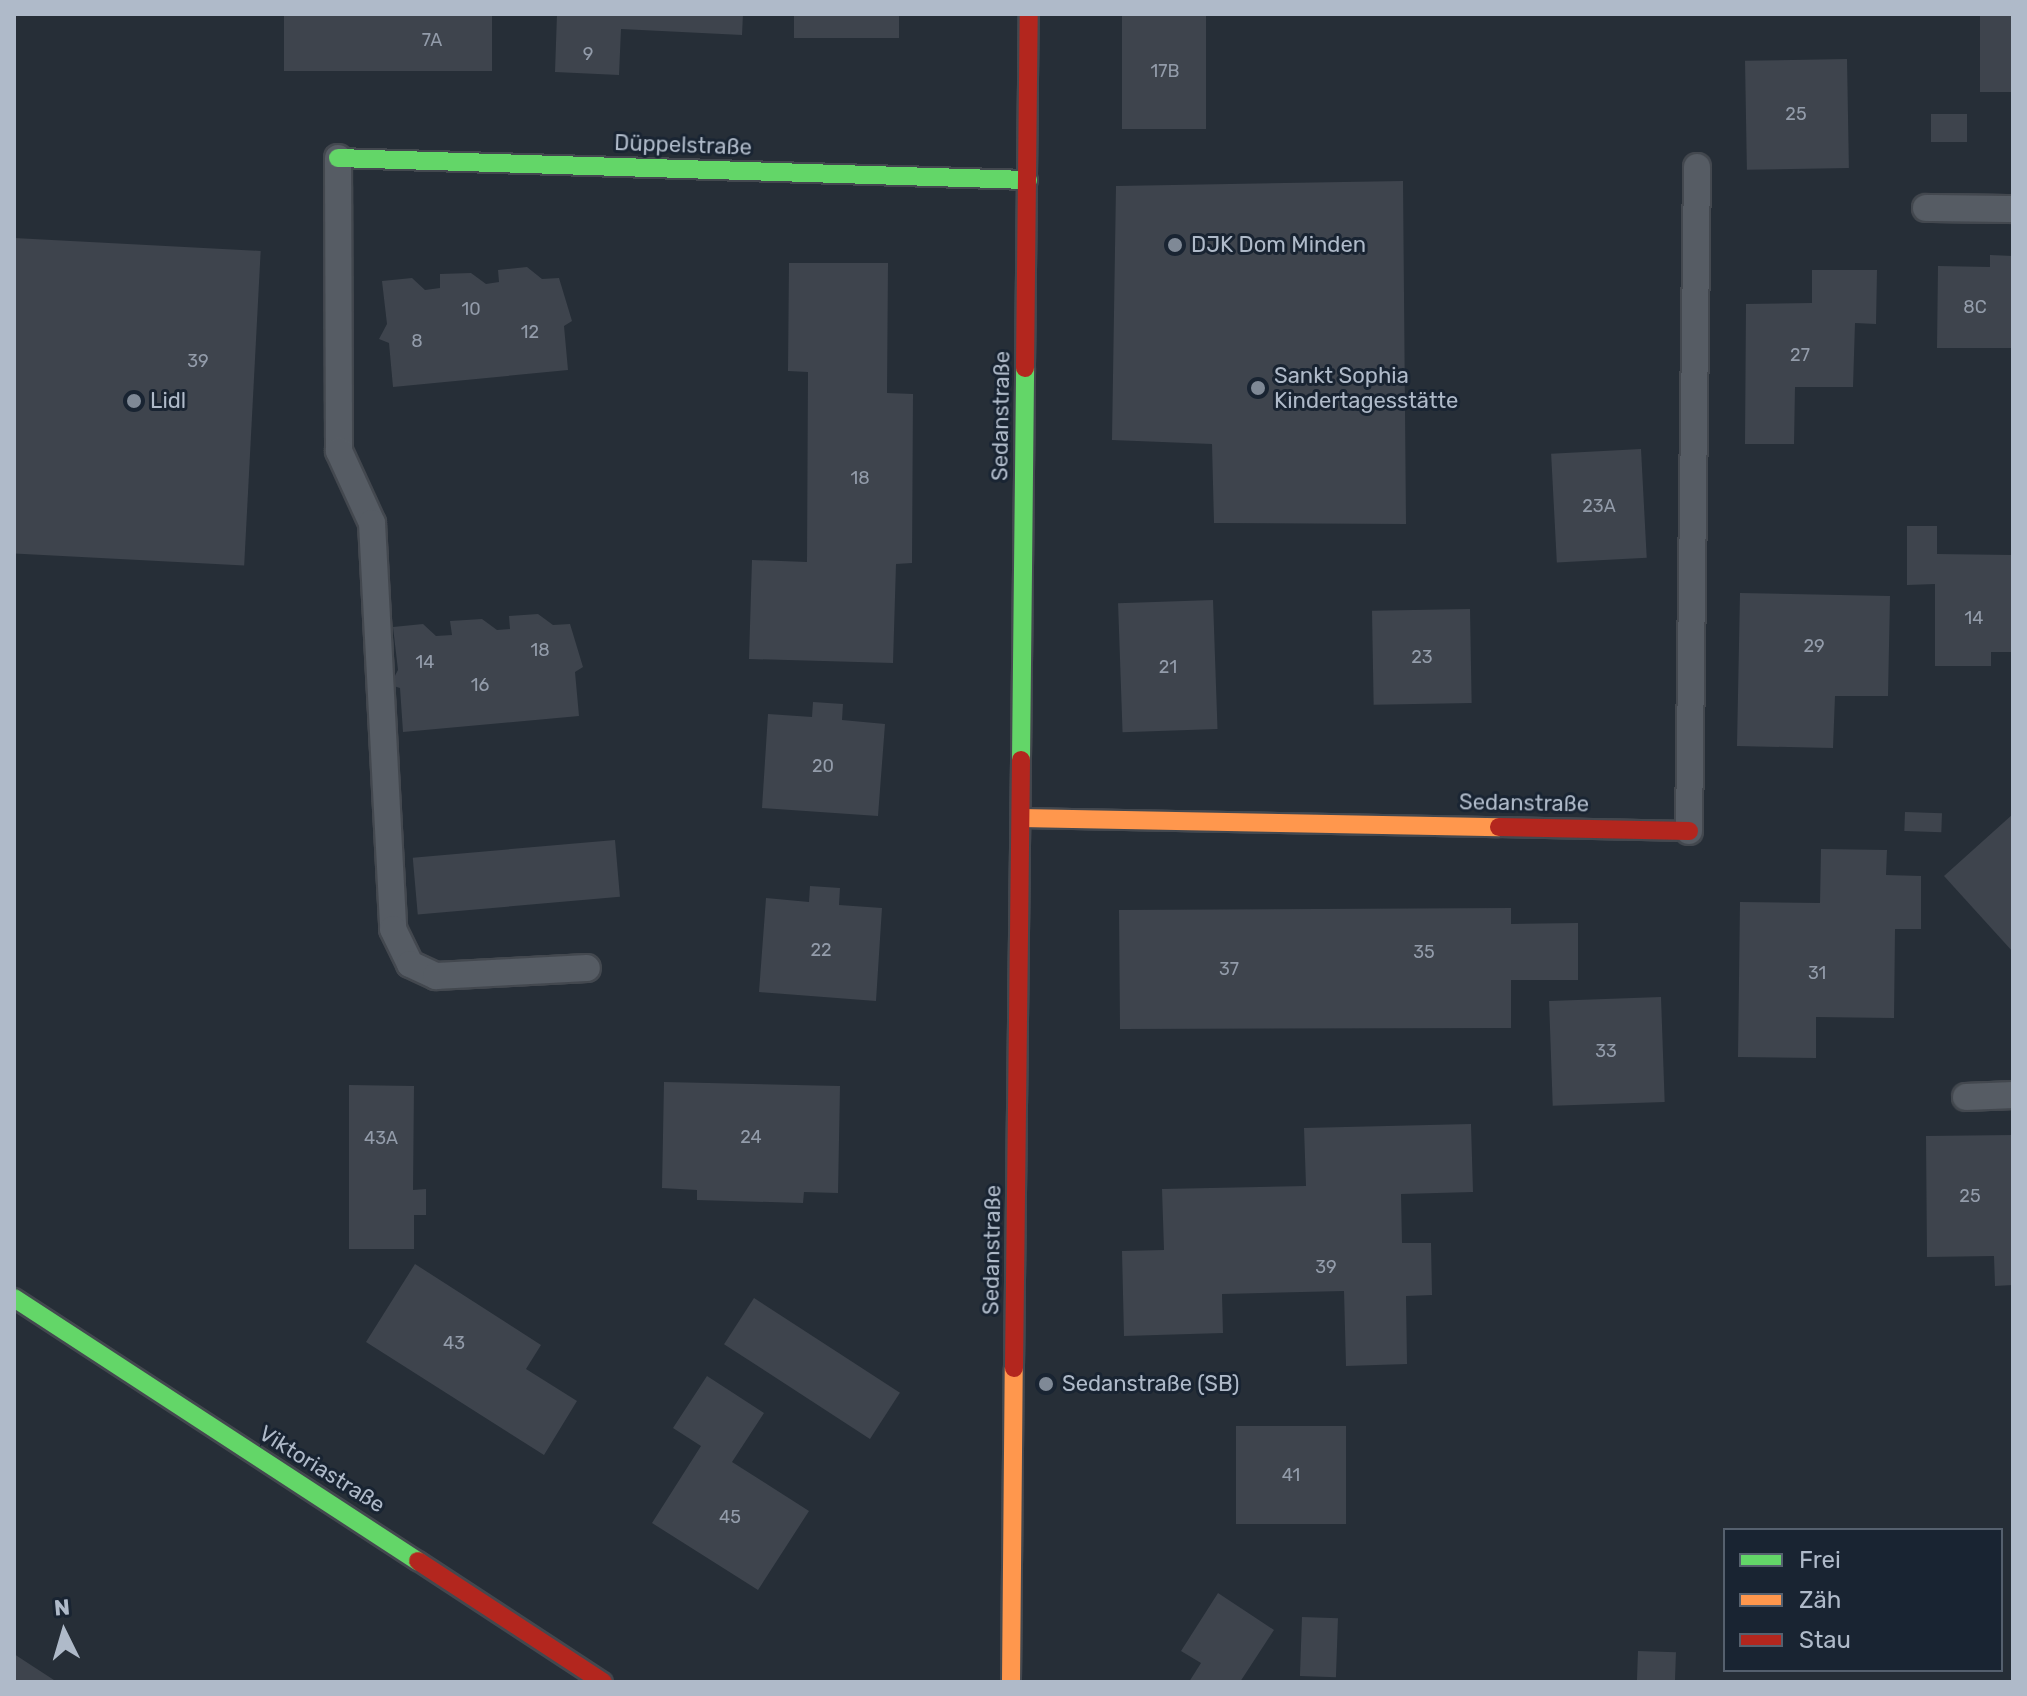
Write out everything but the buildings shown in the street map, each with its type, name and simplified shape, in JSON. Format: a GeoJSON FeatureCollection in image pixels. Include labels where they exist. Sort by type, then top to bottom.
{"type":"FeatureCollection","features":[{"type":"Feature","properties":{"kind":"street","name":"Sedanstraße"},"geometry":{"type":"LineString","coordinates":[[1011,1682],[1029,14]]}},
{"type":"Feature","properties":{"kind":"street","name":"Düppelstraße"},"geometry":{"type":"LineString","coordinates":[[338,158],[1028,180]]}},
{"type":"Feature","properties":{"kind":"street","name":"Sedanstraße"},"geometry":{"type":"LineString","coordinates":[[1021,818],[1689,831]]}},
{"type":"Feature","properties":{"kind":"street","name":"Viktoriastraße"},"geometry":{"type":"LineString","coordinates":[[14,1298],[603,1682]]}},
{"type":"Feature","properties":{"kind":"lane"},"geometry":{"type":"LineString","coordinates":[[338,158],[339,451],[372,523],[393,929],[410,964],[436,976],[587,968]]}},
{"type":"Feature","properties":{"kind":"lane"},"geometry":{"type":"LineString","coordinates":[[1689,831],[1697,167]]}},
{"type":"Feature","properties":{"kind":"lane"},"geometry":{"type":"LineString","coordinates":[[1926,208],[2013,209]]}},
{"type":"Feature","properties":{"kind":"lane"},"geometry":{"type":"LineString","coordinates":[[1966,1097],[2013,1095]]}},
{"type":"Feature","properties":{"kind":"traffic: fast"},"geometry":{"type":"LineString","coordinates":[[338,158],[1028,180]]}},
{"type":"Feature","properties":{"kind":"traffic: fast"},"geometry":{"type":"LineString","coordinates":[[1021,760],[1025,368]]}},
{"type":"Feature","properties":{"kind":"traffic: fast"},"geometry":{"type":"LineString","coordinates":[[14,1298],[418,1561]]}},
{"type":"Feature","properties":{"kind":"traffic: slow"},"geometry":{"type":"LineString","coordinates":[[1021,818],[1499,827]]}},
{"type":"Feature","properties":{"kind":"traffic: slow"},"geometry":{"type":"LineString","coordinates":[[1011,1682],[1014,1368]]}},
{"type":"Feature","properties":{"kind":"traffic: jam"},"geometry":{"type":"LineString","coordinates":[[1025,368],[1029,14]]}},
{"type":"Feature","properties":{"kind":"traffic: jam"},"geometry":{"type":"LineString","coordinates":[[1014,1368],[1021,760]]}},
{"type":"Feature","properties":{"kind":"traffic: jam"},"geometry":{"type":"LineString","coordinates":[[1499,827],[1689,831]]}},
{"type":"Feature","properties":{"kind":"traffic: jam"},"geometry":{"type":"LineString","coordinates":[[418,1561],[603,1682]]}},
{"type":"Feature","properties":{"kind":"place","name":"DJK Dom Minden"},"geometry":{"type":"Point","coordinates":[1175,245]}},
{"type":"Feature","properties":{"kind":"place","name":"Sankt Sophia Kindertagesstätte"},"geometry":{"type":"Point","coordinates":[1258,388]}},
{"type":"Feature","properties":{"kind":"place","name":"Lidl"},"geometry":{"type":"Point","coordinates":[134,401]}},
{"type":"Feature","properties":{"kind":"place","name":"Sedanstraße (SB)"},"geometry":{"type":"Point","coordinates":[1046,1384]}}]}
